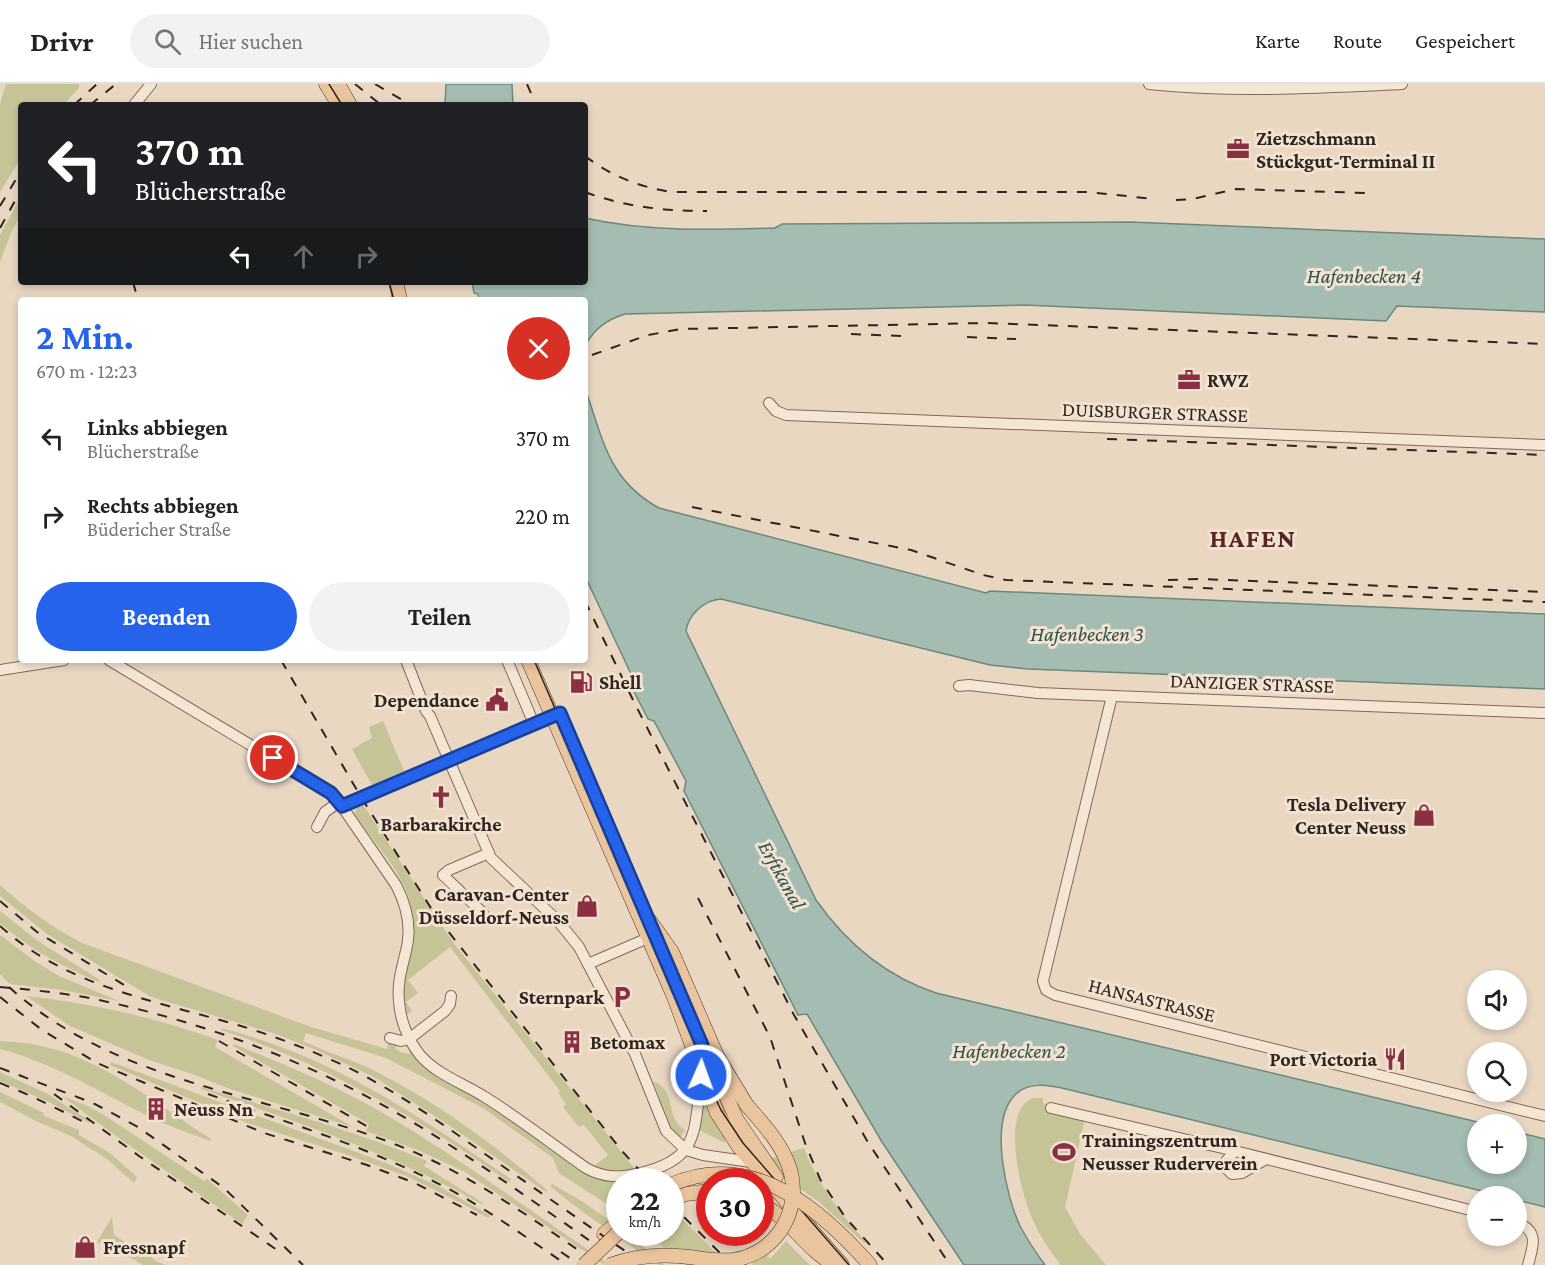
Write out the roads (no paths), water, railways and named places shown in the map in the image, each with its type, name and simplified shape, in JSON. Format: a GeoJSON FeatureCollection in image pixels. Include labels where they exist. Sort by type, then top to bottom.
{"type":"FeatureCollection","features":[{"type":"Feature","properties":{"kind":"main road"},"geometry":{"type":"LineString","coordinates":[[326,84],[337,102]]}},
{"type":"Feature","properties":{"kind":"main road"},"geometry":{"type":"LineString","coordinates":[[338,84],[348,102]]}},
{"type":"Feature","properties":{"kind":"main road"},"geometry":{"type":"LineString","coordinates":[[530,663],[556,715],[650,921],[672,952],[737,1120],[779,1180],[861,1262]]}},
{"type":"Feature","properties":{"kind":"main road"},"geometry":{"type":"LineString","coordinates":[[538,663],[556,715],[681,1016],[717,1113],[729,1134],[751,1162],[842,1265]]}},
{"type":"Feature","properties":{"kind":"main road"},"geometry":{"type":"LineString","coordinates":[[610,1265],[654,1256],[722,1260],[746,1257],[774,1239],[789,1214],[793,1182],[786,1158],[735,1088],[705,1038]]}},
{"type":"Feature","properties":{"kind":"main road"},"geometry":{"type":"LineString","coordinates":[[684,1181],[719,1174],[740,1176],[763,1181],[785,1191],[809,1206],[861,1262]]}},
{"type":"Feature","properties":{"kind":"main road"},"geometry":{"type":"LineString","coordinates":[[774,1211],[794,1228],[820,1256],[835,1265]]}},
{"type":"Feature","properties":{"kind":"main road"},"geometry":{"type":"LineString","coordinates":[[573,1265],[606,1232]]}},
{"type":"Feature","properties":{"kind":"main road"},"geometry":{"type":"LineString","coordinates":[[584,1265],[606,1244]]}},
{"type":"Feature","properties":{"kind":"street"},"geometry":{"type":"LineString","coordinates":[[136,102],[151,84]]}},
{"type":"Feature","properties":{"kind":"street"},"geometry":{"type":"LineString","coordinates":[[1149,84],[1244,90],[1402,84]]}},
{"type":"Feature","properties":{"kind":"street","name":"DUISBURGER STRASSE"},"geometry":{"type":"LineString","coordinates":[[769,403],[776,411],[786,416],[1545,445]]}},
{"type":"Feature","properties":{"kind":"street"},"geometry":{"type":"LineString","coordinates":[[0,670],[45,663]]}},
{"type":"Feature","properties":{"kind":"street"},"geometry":{"type":"LineString","coordinates":[[114,663],[323,788],[341,804],[396,885],[406,910],[408,936],[398,990],[400,1014],[409,1039],[420,1055],[433,1067],[485,1097],[594,1173],[617,1178],[641,1173],[674,1161],[691,1137],[705,1038]]}},
{"type":"Feature","properties":{"kind":"street"},"geometry":{"type":"LineString","coordinates":[[406,663],[489,853],[502,870],[570,934],[635,1054],[666,1131],[683,1148],[711,1156],[751,1162]]}},
{"type":"Feature","properties":{"kind":"street"},"geometry":{"type":"LineString","coordinates":[[508,663],[534,724]]}},
{"type":"Feature","properties":{"kind":"street","name":"DANZIGER STRASSE"},"geometry":{"type":"LineString","coordinates":[[959,686],[969,685],[1038,693],[1545,713]]}},
{"type":"Feature","properties":{"kind":"street","name":"HANSASTRASSE"},"geometry":{"type":"LineString","coordinates":[[1112,696],[1044,975],[1043,984],[1046,990],[1055,995],[1545,1116]]}},
{"type":"Feature","properties":{"kind":"street"},"geometry":{"type":"LineString","coordinates":[[317,827],[325,812],[341,804],[556,715]]}},
{"type":"Feature","properties":{"kind":"street"},"geometry":{"type":"LineString","coordinates":[[483,913],[443,875],[449,870],[489,853]]}},
{"type":"Feature","properties":{"kind":"street"},"geometry":{"type":"LineString","coordinates":[[588,964],[648,938]]}},
{"type":"Feature","properties":{"kind":"street"},"geometry":{"type":"LineString","coordinates":[[390,1038],[401,1041],[409,1039],[445,1011],[450,1004],[451,996]]}},
{"type":"Feature","properties":{"kind":"street"},"geometry":{"type":"LineString","coordinates":[[701,1075],[713,1086],[737,1120]]}},
{"type":"Feature","properties":{"kind":"street"},"geometry":{"type":"LineString","coordinates":[[1051,1108],[1467,1209]]}},
{"type":"Feature","properties":{"kind":"street"},"geometry":{"type":"LineString","coordinates":[[711,1156],[727,1148],[729,1134]]}},
{"type":"Feature","properties":{"kind":"street"},"geometry":{"type":"LineString","coordinates":[[1234,1151],[1226,1161],[1227,1169],[1232,1174],[1242,1173],[1266,1160]]}},
{"type":"Feature","properties":{"kind":"street"},"geometry":{"type":"LineString","coordinates":[[1527,1228],[1532,1234],[1533,1246],[1528,1265]]}},
{"type":"Feature","properties":{"kind":"water"},"geometry":{"type":"Polygon","coordinates":[[[446,84],[512,84],[513,102],[445,102],[446,84]]]}},
{"type":"Feature","properties":{"kind":"water","name":"Hafenbecken 4"},"geometry":{"type":"Polygon","coordinates":[[[588,219],[632,226],[680,229],[775,228],[782,224],[1130,222],[1545,239],[1545,312],[1397,306],[1386,321],[1024,305],[625,314],[601,326],[588,341],[588,297],[478,297],[478,294],[474,293],[473,285],[588,285],[588,219]]]}},
{"type":"Feature","properties":{"kind":"water"},"geometry":{"type":"Polygon","coordinates":[[[588,397],[603,441],[618,471],[628,485],[659,508],[986,593],[990,591],[1545,614],[1545,689],[1028,669],[990,665],[721,599],[709,602],[698,609],[690,619],[686,631],[816,900],[854,944],[884,968],[917,986],[936,993],[1467,1120],[1467,1174],[1527,1174],[1527,1134],[1545,1139],[1545,1207],[1527,1202],[1527,1186],[1467,1187],[1066,1089],[1038,1085],[1025,1088],[1014,1096],[1002,1123],[1001,1141],[1005,1179],[1015,1213],[1020,1226],[1045,1265],[964,1265],[882,1142],[807,1014],[798,1015],[684,791],[686,781],[654,721],[648,719],[629,682],[631,674],[588,582],[588,397]]]}},
{"type":"Feature","properties":{"kind":"tram line"},"geometry":{"type":"LineString","coordinates":[[329,84],[340,102]]}},
{"type":"Feature","properties":{"kind":"tram line"},"geometry":{"type":"LineString","coordinates":[[390,285],[393,297]]}},
{"type":"Feature","properties":{"kind":"tram line"},"geometry":{"type":"LineString","coordinates":[[535,663],[679,995],[721,1110],[743,1143],[849,1265]]}},
{"type":"Feature","properties":{"kind":"railway"},"geometry":{"type":"LineString","coordinates":[[77,102],[97,84]]}},
{"type":"Feature","properties":{"kind":"railway"},"geometry":{"type":"LineString","coordinates":[[94,102],[116,84]]}},
{"type":"Feature","properties":{"kind":"railway"},"geometry":{"type":"LineString","coordinates":[[355,84],[377,102]]}},
{"type":"Feature","properties":{"kind":"railway"},"geometry":{"type":"LineString","coordinates":[[375,84],[406,102]]}},
{"type":"Feature","properties":{"kind":"railway"},"geometry":{"type":"LineString","coordinates":[[527,84],[535,102]]}},
{"type":"Feature","properties":{"kind":"railway"},"geometry":{"type":"LineString","coordinates":[[588,158],[626,180],[672,192],[1088,192],[1154,199]]}},
{"type":"Feature","properties":{"kind":"railway"},"geometry":{"type":"LineString","coordinates":[[0,206],[18,176]]}},
{"type":"Feature","properties":{"kind":"railway"},"geometry":{"type":"LineString","coordinates":[[1176,200],[1193,199],[1236,189],[1367,193]]}},
{"type":"Feature","properties":{"kind":"railway"},"geometry":{"type":"LineString","coordinates":[[588,193],[645,207],[707,211]]}},
{"type":"Feature","properties":{"kind":"railway"},"geometry":{"type":"LineString","coordinates":[[0,228],[18,195]]}},
{"type":"Feature","properties":{"kind":"railway"},"geometry":{"type":"LineString","coordinates":[[134,285],[137,297]]}},
{"type":"Feature","properties":{"kind":"railway"},"geometry":{"type":"LineString","coordinates":[[592,355],[648,335],[681,329],[986,323],[1545,344]]}},
{"type":"Feature","properties":{"kind":"railway"},"geometry":{"type":"LineString","coordinates":[[851,334],[903,336]]}},
{"type":"Feature","properties":{"kind":"railway"},"geometry":{"type":"LineString","coordinates":[[967,337],[1016,339]]}},
{"type":"Feature","properties":{"kind":"railway"},"geometry":{"type":"LineString","coordinates":[[1107,439],[1545,455]]}},
{"type":"Feature","properties":{"kind":"railway"},"geometry":{"type":"LineString","coordinates":[[692,507],[911,550],[983,575],[1006,580],[1545,602]]}},
{"type":"Feature","properties":{"kind":"railway"},"geometry":{"type":"LineString","coordinates":[[1168,580],[1199,579],[1545,592]]}},
{"type":"Feature","properties":{"kind":"railway"},"geometry":{"type":"LineString","coordinates":[[588,607],[794,1015],[869,1144],[950,1265]]}},
{"type":"Feature","properties":{"kind":"railway"},"geometry":{"type":"LineString","coordinates":[[283,663],[361,797],[436,916],[637,1168]]}},
{"type":"Feature","properties":{"kind":"railway"},"geometry":{"type":"LineString","coordinates":[[698,898],[770,1037],[805,1143],[820,1179],[845,1217],[888,1265]]}},
{"type":"Feature","properties":{"kind":"railway"},"geometry":{"type":"LineString","coordinates":[[0,901],[37,932],[124,985]]}},
{"type":"Feature","properties":{"kind":"railway"},"geometry":{"type":"LineString","coordinates":[[0,926],[26,947],[84,978],[114,990],[268,1035],[321,1055],[365,1076],[435,1119],[646,1265]]}},
{"type":"Feature","properties":{"kind":"railway"},"geometry":{"type":"LineString","coordinates":[[0,987],[74,995],[136,1008],[243,1041],[312,1070],[379,1103],[442,1140],[625,1265]]}},
{"type":"Feature","properties":{"kind":"railway"},"geometry":{"type":"LineString","coordinates":[[9,987],[51,1020],[96,1045],[145,1066],[194,1083],[347,1128],[424,1157],[502,1199],[600,1265]]}},
{"type":"Feature","properties":{"kind":"railway"},"geometry":{"type":"LineString","coordinates":[[0,997],[42,1030],[97,1063],[264,1133],[367,1165],[415,1183],[477,1215]]}},
{"type":"Feature","properties":{"kind":"railway"},"geometry":{"type":"LineString","coordinates":[[219,1041],[368,1127]]}},
{"type":"Feature","properties":{"kind":"railway"},"geometry":{"type":"LineString","coordinates":[[0,1068],[93,1103],[138,1127],[224,1188],[303,1265]]}},
{"type":"Feature","properties":{"kind":"railway"},"geometry":{"type":"LineString","coordinates":[[0,1083],[82,1121]]}},
{"type":"Feature","properties":{"kind":"railway"},"geometry":{"type":"LineString","coordinates":[[54,1094],[139,1156],[283,1254]]}},
{"type":"Feature","properties":{"kind":"railway"},"geometry":{"type":"LineString","coordinates":[[208,1094],[352,1145],[408,1169],[469,1201],[567,1265]]}},
{"type":"Feature","properties":{"kind":"railway"},"geometry":{"type":"LineString","coordinates":[[684,1217],[732,1265]]}},
{"type":"Feature","properties":{"kind":"railway"},"geometry":{"type":"LineString","coordinates":[[561,1252],[580,1265]]}},
{"type":"Feature","properties":{"kind":"place","name":"Zietzschmann Stückgut-Terminal II"},"geometry":{"type":"Point","coordinates":[1238,149]}},
{"type":"Feature","properties":{"kind":"place","name":"RWZ"},"geometry":{"type":"Point","coordinates":[1189,380]}},
{"type":"Feature","properties":{"kind":"place","name":"Shell"},"geometry":{"type":"Point","coordinates":[581,682]}},
{"type":"Feature","properties":{"kind":"place","name":"Dependance"},"geometry":{"type":"Point","coordinates":[497,700]}},
{"type":"Feature","properties":{"kind":"place","name":"Barbarakirche"},"geometry":{"type":"Point","coordinates":[441,797]}},
{"type":"Feature","properties":{"kind":"place","name":"Tesla Delivery Center Neuss"},"geometry":{"type":"Point","coordinates":[1424,815]}},
{"type":"Feature","properties":{"kind":"place","name":"Caravan-Center Düsseldorf-Neuss"},"geometry":{"type":"Point","coordinates":[587,906]}},
{"type":"Feature","properties":{"kind":"place","name":"Sternpark"},"geometry":{"type":"Point","coordinates":[622,997]}},
{"type":"Feature","properties":{"kind":"place","name":"Betomax"},"geometry":{"type":"Point","coordinates":[572,1042]}},
{"type":"Feature","properties":{"kind":"place","name":"Port Victoria"},"geometry":{"type":"Point","coordinates":[1395,1059]}},
{"type":"Feature","properties":{"kind":"place","name":"Neuss Nn"},"geometry":{"type":"Point","coordinates":[156,1109]}},
{"type":"Feature","properties":{"kind":"place","name":"Trainingszentrum Neusser Ruderverein"},"geometry":{"type":"Point","coordinates":[1064,1152]}},
{"type":"Feature","properties":{"kind":"place","name":"Fressnapf"},"geometry":{"type":"Point","coordinates":[85,1247]}},
{"type":"Feature","properties":{"kind":"district","name":"HAFEN"},"geometry":{"type":"Point","coordinates":[1253,538]}},
{"type":"Feature","properties":{"kind":"water label","name":"Hafenbecken 3"},"geometry":{"type":"Point","coordinates":[1087,634]}},
{"type":"Feature","properties":{"kind":"water label","name":"Erftkanal"},"geometry":{"type":"Point","coordinates":[782,875]}},
{"type":"Feature","properties":{"kind":"water label","name":"Hafenbecken 2"},"geometry":{"type":"Point","coordinates":[1009,1051]}}]}
